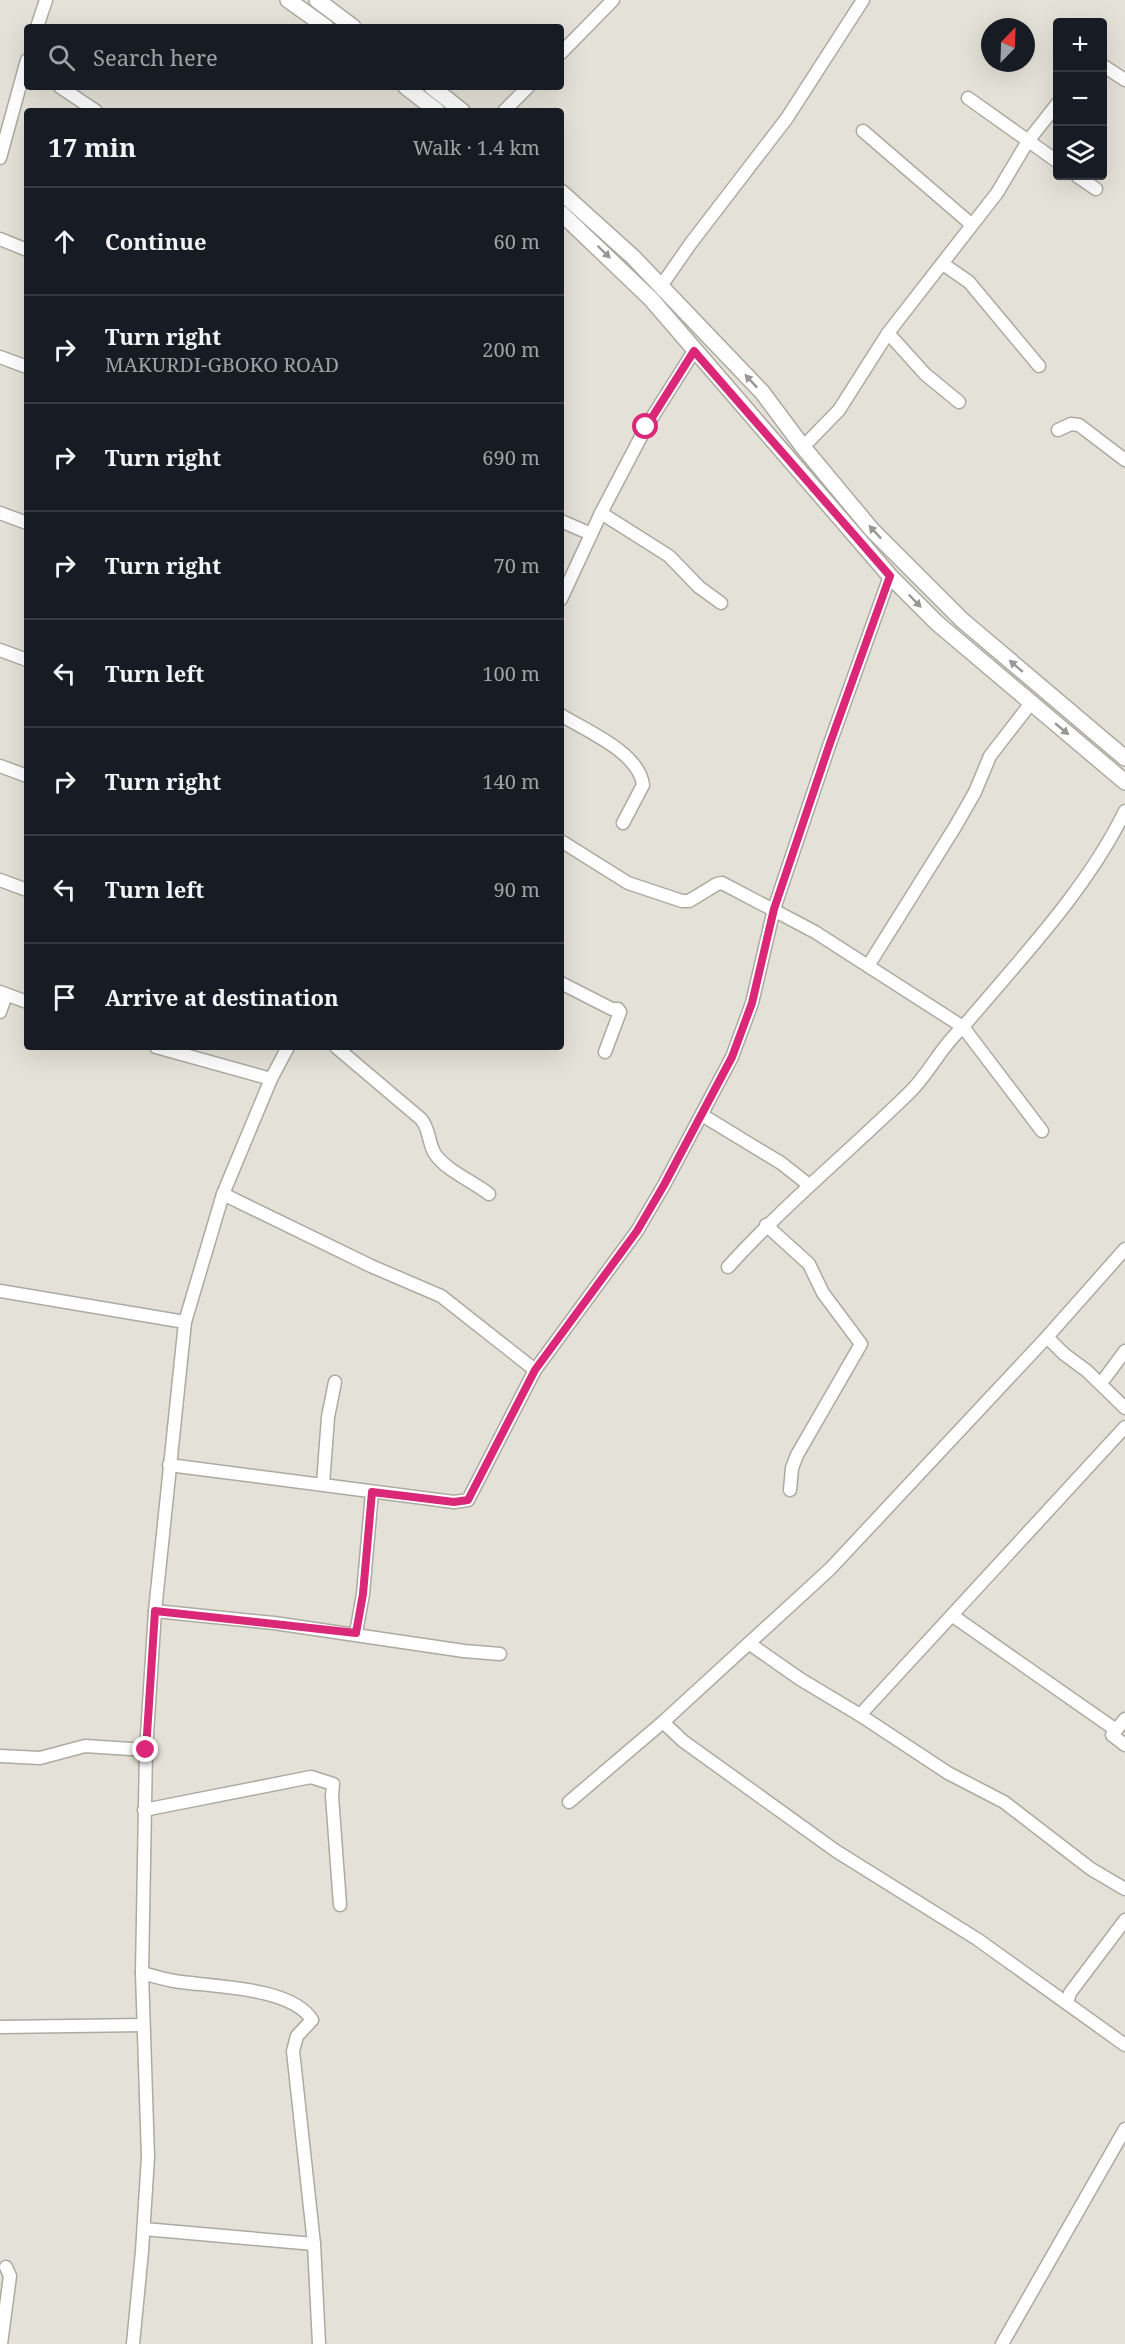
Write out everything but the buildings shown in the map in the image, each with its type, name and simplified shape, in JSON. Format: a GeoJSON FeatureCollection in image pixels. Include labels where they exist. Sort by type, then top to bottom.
{"type":"FeatureCollection","features":[{"type":"Feature","properties":{"kind":"main road"},"geometry":{"type":"LineString","coordinates":[[288,0],[322,24]]}},
{"type":"Feature","properties":{"kind":"main road"},"geometry":{"type":"LineString","coordinates":[[317,0],[349,24]]}},
{"type":"Feature","properties":{"kind":"main road"},"geometry":{"type":"LineString","coordinates":[[410,90],[433,108]]}},
{"type":"Feature","properties":{"kind":"main road"},"geometry":{"type":"LineString","coordinates":[[436,90],[458,108]]}},
{"type":"Feature","properties":{"kind":"main road"},"geometry":{"type":"LineString","coordinates":[[564,195],[592,218],[661,286],[762,392],[872,530],[962,620],[1125,758]]}},
{"type":"Feature","properties":{"kind":"main road"},"geometry":{"type":"LineString","coordinates":[[564,216],[651,299],[890,576],[937,623],[1125,782]]}},
{"type":"Feature","properties":{"kind":"street"},"geometry":{"type":"LineString","coordinates":[[38,24],[45,0]]}},
{"type":"Feature","properties":{"kind":"street"},"geometry":{"type":"LineString","coordinates":[[564,51],[613,0]]}},
{"type":"Feature","properties":{"kind":"street"},"geometry":{"type":"LineString","coordinates":[[661,286],[691,243],[787,118],[863,0]]}},
{"type":"Feature","properties":{"kind":"street"},"geometry":{"type":"LineString","coordinates":[[1107,68],[1125,80]]}},
{"type":"Feature","properties":{"kind":"street"},"geometry":{"type":"LineString","coordinates":[[0,158],[24,74]]}},
{"type":"Feature","properties":{"kind":"street"},"geometry":{"type":"LineString","coordinates":[[64,90],[92,108]]}},
{"type":"Feature","properties":{"kind":"street"},"geometry":{"type":"LineString","coordinates":[[507,108],[525,90]]}},
{"type":"Feature","properties":{"kind":"street"},"geometry":{"type":"LineString","coordinates":[[968,99],[1053,158]]}},
{"type":"Feature","properties":{"kind":"street"},"geometry":{"type":"LineString","coordinates":[[804,447],[839,411],[870,366],[888,333],[997,193],[1028,141],[1053,109]]}},
{"type":"Feature","properties":{"kind":"street"},"geometry":{"type":"LineString","coordinates":[[863,131],[971,224]]}},
{"type":"Feature","properties":{"kind":"street"},"geometry":{"type":"LineString","coordinates":[[1083,180],[1096,189]]}},
{"type":"Feature","properties":{"kind":"street"},"geometry":{"type":"LineString","coordinates":[[0,239],[24,249]]}},
{"type":"Feature","properties":{"kind":"street"},"geometry":{"type":"LineString","coordinates":[[943,264],[969,282],[1038,366]]}},
{"type":"Feature","properties":{"kind":"street"},"geometry":{"type":"LineString","coordinates":[[888,333],[925,374],[959,402]]}},
{"type":"Feature","properties":{"kind":"street"},"geometry":{"type":"LineString","coordinates":[[564,592],[601,513],[646,427],[694,351]]}},
{"type":"Feature","properties":{"kind":"street"},"geometry":{"type":"LineString","coordinates":[[0,357],[24,366]]}},
{"type":"Feature","properties":{"kind":"street"},"geometry":{"type":"LineString","coordinates":[[1058,430],[1071,424],[1079,425],[1125,460]]}},
{"type":"Feature","properties":{"kind":"street"},"geometry":{"type":"LineString","coordinates":[[0,513],[24,522]]}},
{"type":"Feature","properties":{"kind":"street"},"geometry":{"type":"LineString","coordinates":[[601,513],[669,556],[699,587],[721,603]]}},
{"type":"Feature","properties":{"kind":"street"},"geometry":{"type":"LineString","coordinates":[[564,522],[591,534]]}},
{"type":"Feature","properties":{"kind":"street"},"geometry":{"type":"LineString","coordinates":[[169,1465],[454,1502],[468,1500],[535,1370],[637,1231],[732,1057],[752,1003],[774,909],[832,736],[890,576]]}},
{"type":"Feature","properties":{"kind":"street"},"geometry":{"type":"LineString","coordinates":[[0,650],[24,659]]}},
{"type":"Feature","properties":{"kind":"street"},"geometry":{"type":"LineString","coordinates":[[868,966],[955,827],[975,792],[990,756],[1032,703]]}},
{"type":"Feature","properties":{"kind":"street"},"geometry":{"type":"LineString","coordinates":[[564,717],[625,756],[639,773],[643,785],[623,823]]}},
{"type":"Feature","properties":{"kind":"street"},"geometry":{"type":"LineString","coordinates":[[0,766],[24,775]]}},
{"type":"Feature","properties":{"kind":"street"},"geometry":{"type":"LineString","coordinates":[[728,1267],[766,1225],[913,1089],[954,1035],[1065,903],[1098,857],[1125,810]]}},
{"type":"Feature","properties":{"kind":"street"},"geometry":{"type":"LineString","coordinates":[[564,844],[628,883],[660,894],[689,901],[722,883],[774,909],[963,1027],[1042,1131]]}},
{"type":"Feature","properties":{"kind":"street"},"geometry":{"type":"LineString","coordinates":[[0,879],[24,889]]}},
{"type":"Feature","properties":{"kind":"street"},"geometry":{"type":"LineString","coordinates":[[564,985],[612,1009],[618,1009],[620,1012],[605,1052]]}},
{"type":"Feature","properties":{"kind":"street"},"geometry":{"type":"LineString","coordinates":[[0,1012],[3,993],[24,1001]]}},
{"type":"Feature","properties":{"kind":"street"},"geometry":{"type":"LineString","coordinates":[[167,1050],[271,1079]]}},
{"type":"Feature","properties":{"kind":"street"},"geometry":{"type":"LineString","coordinates":[[131,2343],[144,2229],[148,2157],[142,1973],[146,1750],[155,1611],[185,1322],[223,1194],[271,1079],[286,1050]]}},
{"type":"Feature","properties":{"kind":"street"},"geometry":{"type":"LineString","coordinates":[[340,1050],[421,1119],[428,1129],[435,1153],[442,1161],[489,1194]]}},
{"type":"Feature","properties":{"kind":"street"},"geometry":{"type":"LineString","coordinates":[[702,1115],[781,1163],[809,1185]]}},
{"type":"Feature","properties":{"kind":"street"},"geometry":{"type":"LineString","coordinates":[[223,1194],[441,1296],[535,1370]]}},
{"type":"Feature","properties":{"kind":"street"},"geometry":{"type":"LineString","coordinates":[[766,1225],[809,1264],[823,1293],[861,1344],[797,1455],[792,1468],[790,1490]]}},
{"type":"Feature","properties":{"kind":"street"},"geometry":{"type":"LineString","coordinates":[[569,1802],[663,1722],[830,1569],[1047,1337],[1125,1250]]}},
{"type":"Feature","properties":{"kind":"street"},"geometry":{"type":"LineString","coordinates":[[0,1291],[185,1322]]}},
{"type":"Feature","properties":{"kind":"street"},"geometry":{"type":"LineString","coordinates":[[1047,1337],[1064,1354],[1092,1375],[1125,1408]]}},
{"type":"Feature","properties":{"kind":"street"},"geometry":{"type":"LineString","coordinates":[[1105,1378],[1125,1351]]}},
{"type":"Feature","properties":{"kind":"street"},"geometry":{"type":"LineString","coordinates":[[323,1485],[328,1417],[335,1382]]}},
{"type":"Feature","properties":{"kind":"street"},"geometry":{"type":"LineString","coordinates":[[860,1715],[1125,1427]]}},
{"type":"Feature","properties":{"kind":"street"},"geometry":{"type":"LineString","coordinates":[[356,1633],[363,1594],[372,1492]]}},
{"type":"Feature","properties":{"kind":"street"},"geometry":{"type":"LineString","coordinates":[[155,1611],[356,1633],[464,1651],[500,1654]]}},
{"type":"Feature","properties":{"kind":"street"},"geometry":{"type":"LineString","coordinates":[[953,1616],[1116,1730]]}},
{"type":"Feature","properties":{"kind":"street"},"geometry":{"type":"LineString","coordinates":[[750,1644],[800,1679],[948,1773],[1004,1802],[1091,1869],[1125,1889]]}},
{"type":"Feature","properties":{"kind":"street"},"geometry":{"type":"LineString","coordinates":[[1125,1719],[1112,1735],[1125,1745]]}},
{"type":"Feature","properties":{"kind":"street"},"geometry":{"type":"LineString","coordinates":[[663,1722],[683,1741],[836,1851],[976,1939],[1125,2045]]}},
{"type":"Feature","properties":{"kind":"street"},"geometry":{"type":"LineString","coordinates":[[0,1756],[40,1758],[85,1746],[146,1750]]}},
{"type":"Feature","properties":{"kind":"street"},"geometry":{"type":"LineString","coordinates":[[144,1810],[302,1778],[311,1777],[333,1784],[340,1905]]}},
{"type":"Feature","properties":{"kind":"street"},"geometry":{"type":"LineString","coordinates":[[1067,2003],[1070,1993],[1125,1920]]}},
{"type":"Feature","properties":{"kind":"street"},"geometry":{"type":"LineString","coordinates":[[142,1973],[174,1981],[219,1985],[267,1995],[305,2010],[312,2020],[297,2036],[293,2051],[314,2244],[319,2344]]}},
{"type":"Feature","properties":{"kind":"street"},"geometry":{"type":"LineString","coordinates":[[0,2026],[143,2025]]}},
{"type":"Feature","properties":{"kind":"street"},"geometry":{"type":"LineString","coordinates":[[1002,2344],[1125,2129]]}},
{"type":"Feature","properties":{"kind":"street"},"geometry":{"type":"LineString","coordinates":[[144,2229],[314,2244]]}},
{"type":"Feature","properties":{"kind":"street"},"geometry":{"type":"LineString","coordinates":[[1,2344],[10,2284],[10,2276],[6,2267]]}},
{"type":"Feature","properties":{"kind":"route"},"geometry":{"type":"LineString","coordinates":[[146,1750],[155,1611],[356,1633],[363,1594],[372,1492],[454,1502],[468,1500],[535,1370],[637,1231],[732,1057],[752,1003],[774,909],[849,688],[890,576],[694,351],[646,427]]}}]}
